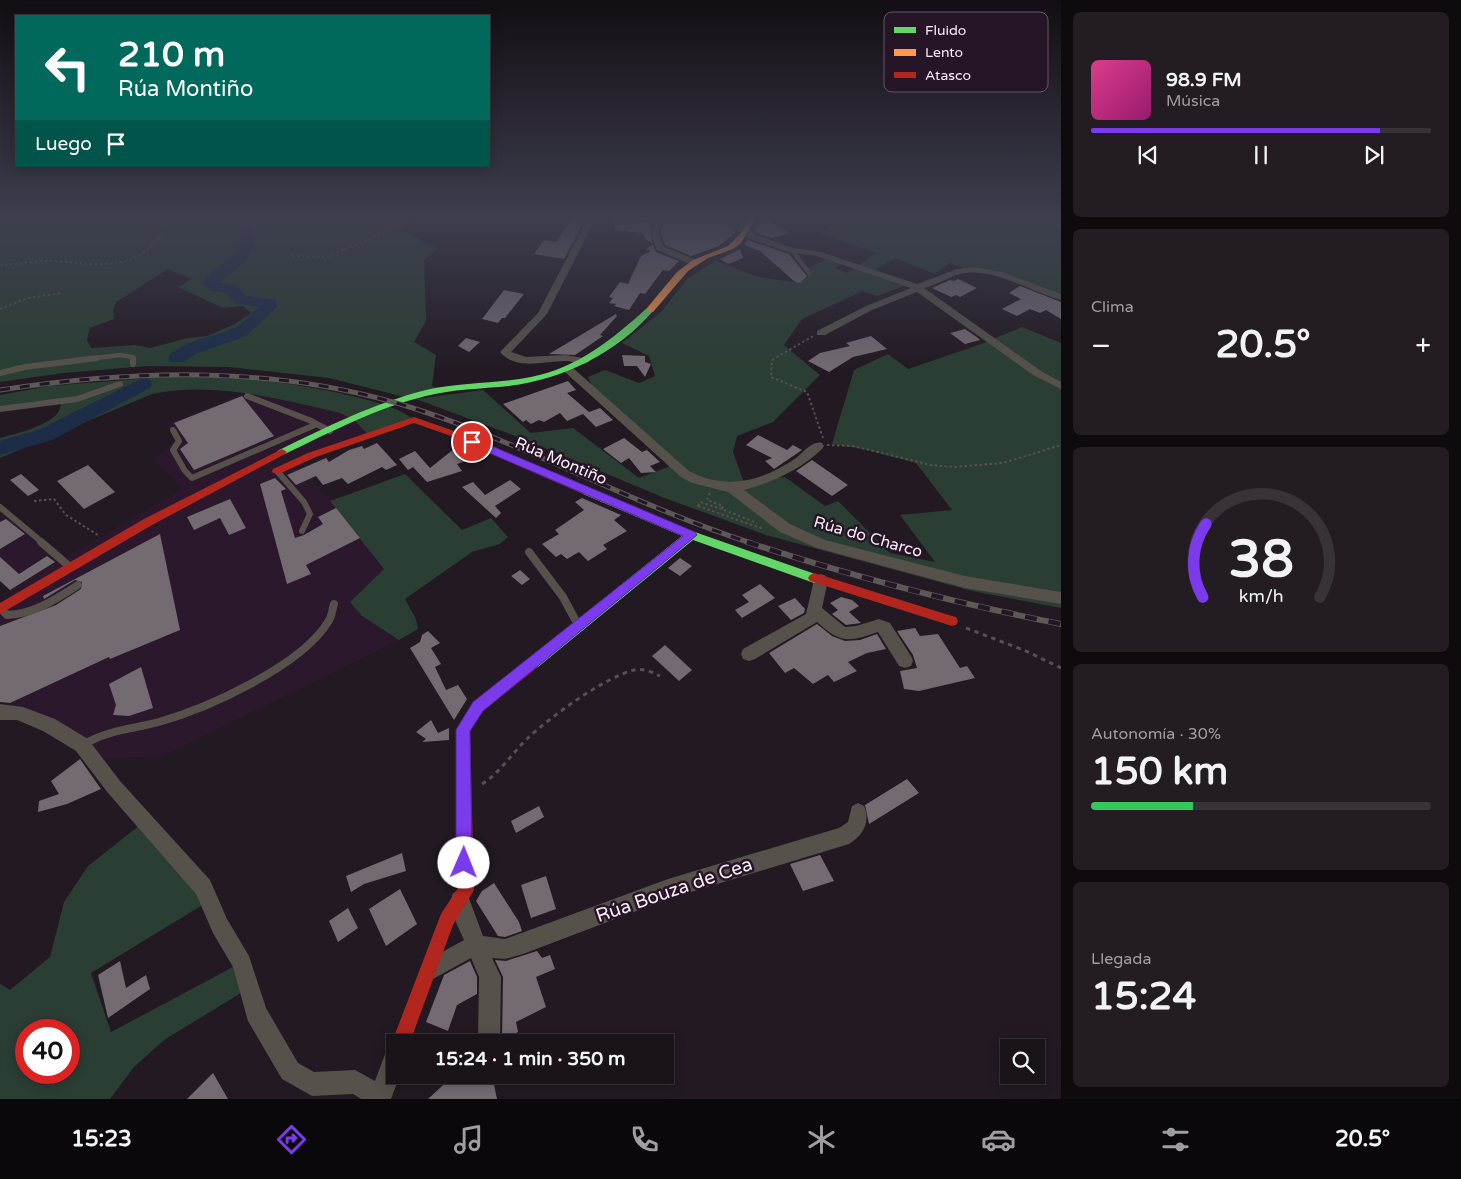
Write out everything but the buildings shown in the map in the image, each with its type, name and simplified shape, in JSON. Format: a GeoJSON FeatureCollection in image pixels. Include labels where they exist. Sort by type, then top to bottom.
{"type":"FeatureCollection","features":[{"type":"Feature","properties":{"kind":"street"},"geometry":{"type":"LineString","coordinates":[[565,269],[542,314],[505,352],[512,359],[520,360],[567,358],[585,361]]}},
{"type":"Feature","properties":{"kind":"street"},"geometry":{"type":"LineString","coordinates":[[0,609],[148,521],[231,476],[408,398],[429,392],[541,377],[569,370],[585,361],[643,316],[686,269]]}},
{"type":"Feature","properties":{"kind":"street"},"geometry":{"type":"LineString","coordinates":[[863,269],[917,288],[1037,373],[1061,386]]}},
{"type":"Feature","properties":{"kind":"street"},"geometry":{"type":"LineString","coordinates":[[821,333],[869,308],[958,272],[969,270],[1011,278],[1061,297]]}},
{"type":"Feature","properties":{"kind":"street","name":"Rúa do Charco"},"geometry":{"type":"LineString","coordinates":[[569,370],[674,465],[696,480],[732,488],[786,528],[822,544],[965,582],[1061,598]]}},
{"type":"Feature","properties":{"kind":"street","name":"Rúa Montiño"},"geometry":{"type":"LineString","coordinates":[[273,472],[312,455],[414,420],[454,434],[692,535],[821,580],[952,621]]}},
{"type":"Feature","properties":{"kind":"street"},"geometry":{"type":"LineString","coordinates":[[732,488],[771,476],[809,456],[822,446]]}},
{"type":"Feature","properties":{"kind":"street"},"geometry":{"type":"LineString","coordinates":[[148,521],[167,519],[244,485]]}},
{"type":"Feature","properties":{"kind":"street"},"geometry":{"type":"LineString","coordinates":[[404,1034],[447,920],[466,890],[463,730],[478,707],[692,535]]}},
{"type":"Feature","properties":{"kind":"street"},"geometry":{"type":"LineString","coordinates":[[749,654],[801,626],[813,617],[821,580]]}},
{"type":"Feature","properties":{"kind":"street"},"geometry":{"type":"LineString","coordinates":[[814,610],[841,635],[849,636],[879,624],[885,628],[905,661]]}},
{"type":"Feature","properties":{"kind":"street"},"geometry":{"type":"LineString","coordinates":[[0,712],[17,712],[49,726],[82,745],[114,787],[203,887],[220,926],[242,962],[256,1013],[290,1071],[312,1084],[355,1082],[379,1098],[386,1080]]}},
{"type":"Feature","properties":{"kind":"street","name":"Rúa Bouza de Cea"},"geometry":{"type":"LineString","coordinates":[[475,945],[505,949],[524,944],[668,890],[842,837],[854,832],[858,824],[858,812]]}},
{"type":"Feature","properties":{"kind":"street"},"geometry":{"type":"LineString","coordinates":[[460,899],[464,917],[490,977],[489,1034]]}},
{"type":"Feature","properties":{"kind":"street"},"geometry":{"type":"LineString","coordinates":[[428,970],[475,945]]}},
{"type":"Feature","properties":{"kind":"lane"},"geometry":{"type":"LineString","coordinates":[[806,269],[809,273]]}},
{"type":"Feature","properties":{"kind":"lane"},"geometry":{"type":"LineString","coordinates":[[0,373],[25,367],[120,355],[133,356],[134,364]]}},
{"type":"Feature","properties":{"kind":"lane"},"geometry":{"type":"LineString","coordinates":[[0,409],[78,400],[104,392],[120,384]]}},
{"type":"Feature","properties":{"kind":"lane"},"geometry":{"type":"LineString","coordinates":[[248,396],[330,431]]}},
{"type":"Feature","properties":{"kind":"lane"},"geometry":{"type":"LineString","coordinates":[[173,430],[179,441],[173,450],[185,471],[192,478],[317,424]]}},
{"type":"Feature","properties":{"kind":"lane"},"geometry":{"type":"LineString","coordinates":[[273,472],[304,502],[310,514],[302,531]]}},
{"type":"Feature","properties":{"kind":"lane"},"geometry":{"type":"LineString","coordinates":[[0,507],[70,567]]}},
{"type":"Feature","properties":{"kind":"lane"},"geometry":{"type":"LineString","coordinates":[[529,552],[563,598],[579,626]]}},
{"type":"Feature","properties":{"kind":"lane"},"geometry":{"type":"LineString","coordinates":[[0,609],[7,615],[16,615],[54,599],[78,585]]}},
{"type":"Feature","properties":{"kind":"lane"},"geometry":{"type":"LineString","coordinates":[[82,745],[111,731],[158,722],[224,697],[292,656],[328,624],[334,604]]}},
{"type":"Feature","properties":{"kind":"path"},"geometry":{"type":"LineString","coordinates":[[0,309],[28,298],[62,293]]}},
{"type":"Feature","properties":{"kind":"path"},"geometry":{"type":"LineString","coordinates":[[821,333],[793,346],[772,360],[771,377],[807,392],[822,446],[868,450],[916,463],[966,467],[1022,459],[1061,445]]}},
{"type":"Feature","properties":{"kind":"path"},"geometry":{"type":"LineString","coordinates":[[713,485],[706,500],[723,506],[722,509],[761,525],[760,528],[698,506],[700,502],[722,509]]}},
{"type":"Feature","properties":{"kind":"path"},"geometry":{"type":"LineString","coordinates":[[34,501],[54,499],[62,507],[66,515],[112,543]]}},
{"type":"Feature","properties":{"kind":"path"},"geometry":{"type":"LineString","coordinates":[[952,621],[1061,668]]}},
{"type":"Feature","properties":{"kind":"path"},"geometry":{"type":"LineString","coordinates":[[464,789],[482,784],[498,775],[528,738],[620,676],[634,670],[651,670],[660,676]]}},
{"type":"Feature","properties":{"kind":"shaded area"},"geometry":{"type":"Polygon","coordinates":[[[246,392],[341,413],[354,420],[369,435],[299,461],[384,569],[351,602],[362,616],[399,640],[163,756],[92,759],[68,737],[9,712],[13,702],[0,642],[0,617],[11,591],[0,581],[0,503],[67,557],[183,488],[153,460],[174,441],[167,423],[246,392]]]}},
{"type":"Feature","properties":{"kind":"green space"},"geometry":{"type":"Polygon","coordinates":[[[0,269],[168,269],[116,302],[113,311],[114,319],[90,328],[87,340],[91,348],[135,345],[150,348],[188,338],[207,336],[235,324],[251,313],[243,306],[223,308],[178,287],[192,279],[169,269],[424,269],[426,321],[414,342],[436,355],[432,386],[440,391],[408,398],[329,378],[229,367],[147,366],[63,373],[0,382],[0,269]]]}},
{"type":"Feature","properties":{"kind":"green space"},"geometry":{"type":"Polygon","coordinates":[[[702,269],[738,269],[758,277],[800,283],[811,272],[808,269],[838,269],[847,273],[852,269],[877,269],[874,271],[907,285],[877,296],[863,291],[802,319],[784,345],[820,375],[773,422],[737,436],[733,452],[745,485],[763,479],[785,477],[825,506],[838,501],[890,553],[935,562],[900,515],[952,510],[916,463],[868,450],[832,444],[854,370],[888,354],[908,369],[987,342],[1022,363],[990,340],[1022,327],[1061,343],[1061,608],[972,591],[766,535],[662,497],[521,438],[416,399],[483,390],[531,433],[573,428],[639,478],[673,465],[595,393],[588,377],[605,370],[639,383],[655,376],[649,356],[622,343],[661,312],[688,278],[702,269]]]}},
{"type":"Feature","properties":{"kind":"green space"},"geometry":{"type":"Polygon","coordinates":[[[923,269],[941,269],[935,274],[923,269]]]}},
{"type":"Feature","properties":{"kind":"green space"},"geometry":{"type":"Polygon","coordinates":[[[967,269],[1061,269],[1061,298],[1011,278],[967,269]]]}},
{"type":"Feature","properties":{"kind":"green space"},"geometry":{"type":"Polygon","coordinates":[[[176,376],[240,378],[310,387],[384,405],[402,412],[414,420],[369,435],[354,420],[340,413],[270,397],[223,391],[176,391],[152,394],[0,458],[0,438],[47,422],[60,409],[60,402],[0,409],[0,395],[49,386],[176,376]]]}},
{"type":"Feature","properties":{"kind":"green space"},"geometry":{"type":"Polygon","coordinates":[[[405,474],[462,530],[491,518],[508,537],[500,544],[472,552],[405,599],[416,619],[418,629],[399,640],[362,616],[350,602],[384,569],[330,501],[405,474]]]}},
{"type":"Feature","properties":{"kind":"green space"},"geometry":{"type":"Polygon","coordinates":[[[145,821],[209,901],[91,973],[111,1032],[233,967],[249,988],[164,1040],[134,1067],[110,1099],[0,1099],[0,984],[10,990],[50,957],[64,902],[88,866],[145,821]]]}},
{"type":"Feature","properties":{"kind":"waterway"},"geometry":{"type":"LineString","coordinates":[[177,358],[190,350],[240,332],[269,307],[270,303],[241,300],[231,288],[217,288],[209,284],[215,277],[227,269]]}},
{"type":"Feature","properties":{"kind":"waterway"},"geometry":{"type":"LineString","coordinates":[[0,448],[45,435],[143,384]]}},
{"type":"Feature","properties":{"kind":"railway"},"geometry":{"type":"LineString","coordinates":[[0,390],[105,378],[157,375],[210,375],[262,378],[365,395],[416,409],[500,440],[666,512],[751,543]]}},
{"type":"Feature","properties":{"kind":"railway"},"geometry":{"type":"LineString","coordinates":[[747,542],[903,588],[1061,624]]}},
{"type":"Feature","properties":{"kind":"traffic: fast"},"geometry":{"type":"LineString","coordinates":[[282,452],[353,418],[408,398],[446,389],[530,380],[568,369],[602,350],[650,310]]}},
{"type":"Feature","properties":{"kind":"traffic: fast"},"geometry":{"type":"LineString","coordinates":[[587,491],[688,534],[814,578]]}},
{"type":"Feature","properties":{"kind":"traffic: fast"},"geometry":{"type":"LineString","coordinates":[[533,663],[691,535]]}},
{"type":"Feature","properties":{"kind":"traffic: slow"},"geometry":{"type":"LineString","coordinates":[[650,310],[675,278],[685,269]]}},
{"type":"Feature","properties":{"kind":"traffic: jam"},"geometry":{"type":"LineString","coordinates":[[277,471],[312,455],[414,420],[454,434],[587,491]]}},
{"type":"Feature","properties":{"kind":"traffic: jam"},"geometry":{"type":"LineString","coordinates":[[0,609],[148,522],[282,452]]}},
{"type":"Feature","properties":{"kind":"traffic: jam"},"geometry":{"type":"LineString","coordinates":[[814,578],[952,621]]}},
{"type":"Feature","properties":{"kind":"traffic: jam"},"geometry":{"type":"LineString","coordinates":[[404,1034],[447,920],[466,890],[463,729],[478,707],[533,663]]}},
{"type":"Feature","properties":{"kind":"route"},"geometry":{"type":"LineString","coordinates":[[464,863],[463,730],[478,707],[692,535],[472,442]]}}]}
